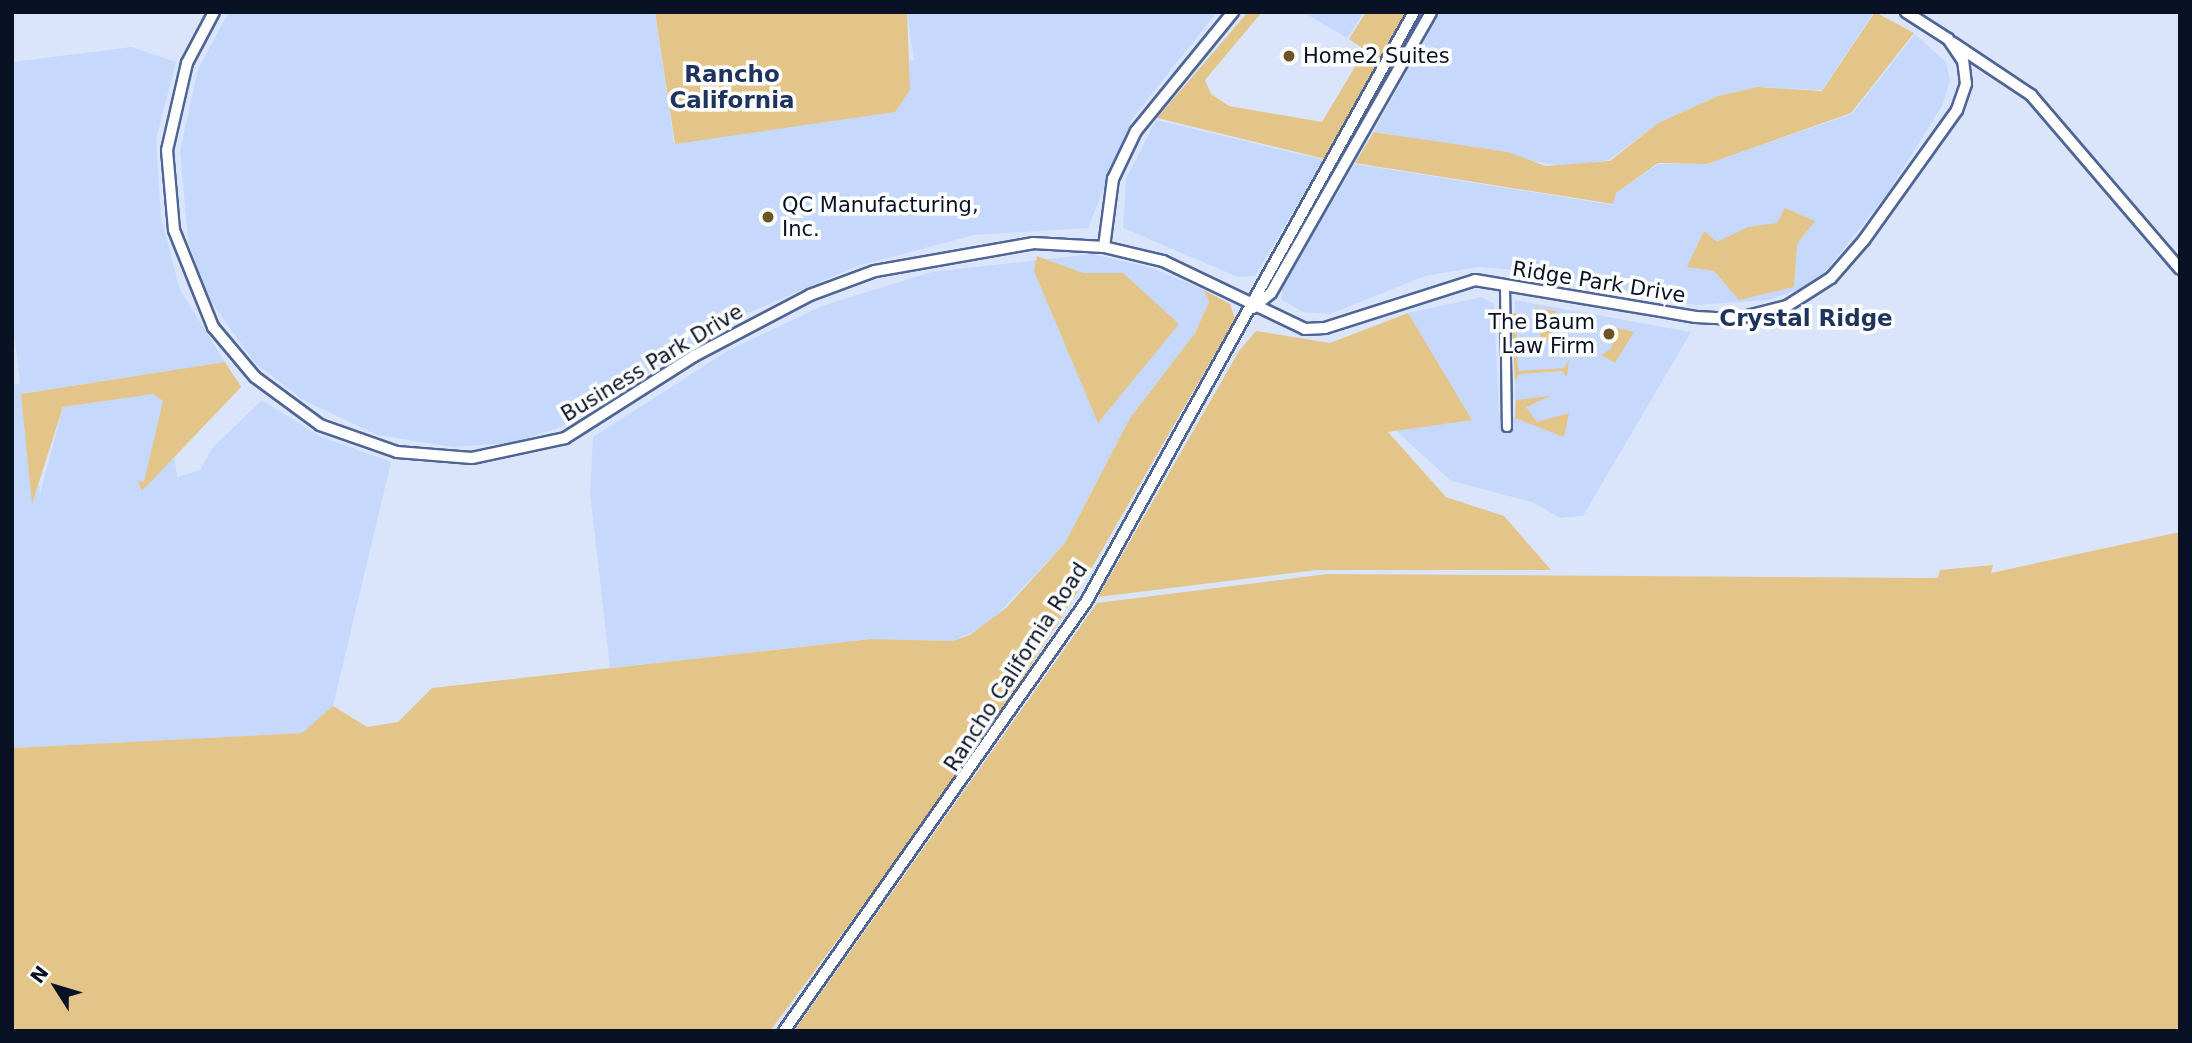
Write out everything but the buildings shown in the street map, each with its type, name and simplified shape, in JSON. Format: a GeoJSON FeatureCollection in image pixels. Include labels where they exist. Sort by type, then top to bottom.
{"type":"FeatureCollection","features":[{"type":"Feature","properties":{"kind":"street","name":"Business Park Drive"},"geometry":{"type":"LineString","coordinates":[[214,12],[187,64],[167,150],[172,222],[195,294],[222,340],[289,405],[352,440],[389,450],[472,458],[565,438],[755,323],[875,271],[1033,243],[1104,247],[1186,269],[1253,308]]}},
{"type":"Feature","properties":{"kind":"street"},"geometry":{"type":"LineString","coordinates":[[1104,247],[1113,179],[1136,131],[1233,12]]}},
{"type":"Feature","properties":{"kind":"street","name":"Rancho California Road"},"geometry":{"type":"LineString","coordinates":[[784,1031],[1071,625],[1253,308],[1414,12]]}},
{"type":"Feature","properties":{"kind":"street","name":"Rancho California Road"},"geometry":{"type":"LineString","coordinates":[[1253,308],[1271,293],[1431,12]]}},
{"type":"Feature","properties":{"kind":"street"},"geometry":{"type":"LineString","coordinates":[[1906,12],[2031,95],[2180,268]]}},
{"type":"Feature","properties":{"kind":"street","name":"Ridge Park Drive"},"geometry":{"type":"LineString","coordinates":[[1253,308],[1288,324],[1325,328],[1437,288],[1475,280],[1696,317],[1735,319],[1787,306],[1830,278],[1864,240],[1937,140],[1966,84],[1963,61],[1948,39]]}},
{"type":"Feature","properties":{"kind":"street"},"geometry":{"type":"LineString","coordinates":[[1505,286],[1507,427]]}},
{"type":"Feature","properties":{"kind":"shaded area"},"geometry":{"type":"Polygon","coordinates":[[[229,12],[655,12],[674,143],[914,60],[907,12],[1217,12],[1132,119],[1088,228],[974,235],[857,266],[746,314],[561,427],[511,443],[453,447],[377,435],[303,400],[255,363],[207,296],[188,240],[180,151],[198,69],[229,12]]]}},
{"type":"Feature","properties":{"kind":"shaded area"},"geometry":{"type":"Polygon","coordinates":[[[655,12],[907,12],[910,90],[895,112],[675,144],[655,12]]]}},
{"type":"Feature","properties":{"kind":"shaded area"},"geometry":{"type":"Polygon","coordinates":[[[1248,12],[1262,12],[1205,80],[1211,94],[1229,106],[1322,122],[1365,50],[1349,39],[1366,12],[1407,12],[1325,159],[1157,118],[1248,12]]]}},
{"type":"Feature","properties":{"kind":"shaded area"},"geometry":{"type":"Polygon","coordinates":[[[1303,12],[1364,12],[1347,38],[1303,12]]]}},
{"type":"Feature","properties":{"kind":"shaded area"},"geometry":{"type":"Polygon","coordinates":[[[1440,12],[1874,12],[1822,90],[1759,87],[1718,96],[1658,123],[1609,160],[1565,167],[1374,131],[1440,12]]]}},
{"type":"Feature","properties":{"kind":"shaded area"},"geometry":{"type":"Polygon","coordinates":[[[1875,12],[1914,33],[1851,113],[1707,164],[1658,163],[1616,193],[1613,204],[1355,163],[1374,132],[1507,152],[1546,166],[1610,161],[1658,123],[1718,96],[1758,87],[1822,91],[1875,12]]]}},
{"type":"Feature","properties":{"kind":"shaded area"},"geometry":{"type":"Polygon","coordinates":[[[1915,34],[1946,62],[1950,81],[1942,106],[1887,194],[1826,271],[1802,288],[1768,300],[1694,305],[1543,272],[1478,267],[1425,276],[1330,314],[1303,312],[1282,300],[1282,287],[1355,164],[1613,205],[1616,193],[1658,164],[1706,164],[1852,114],[1915,34]]]}},
{"type":"Feature","properties":{"kind":"shaded area"},"geometry":{"type":"Polygon","coordinates":[[[132,47],[176,62],[156,139],[161,217],[180,290],[225,362],[21,394],[40,494],[63,407],[238,381],[241,387],[174,453],[177,477],[200,470],[213,447],[262,400],[319,436],[391,462],[333,706],[323,720],[302,733],[12,748],[12,385],[20,383],[12,316],[12,62],[132,47]]]}},
{"type":"Feature","properties":{"kind":"shaded area"},"geometry":{"type":"Polygon","coordinates":[[[1156,120],[1324,160],[1255,276],[1238,277],[1123,228],[1126,179],[1156,120]]]}},
{"type":"Feature","properties":{"kind":"shaded area"},"geometry":{"type":"Polygon","coordinates":[[[1785,208],[1815,221],[1797,244],[1794,287],[1739,300],[1714,271],[1687,267],[1704,231],[1717,242],[1748,227],[1777,223],[1785,208]]]}},
{"type":"Feature","properties":{"kind":"shaded area"},"geometry":{"type":"Polygon","coordinates":[[[1093,254],[1152,268],[1204,290],[1209,302],[1195,333],[1130,418],[1065,543],[987,625],[953,641],[871,639],[610,668],[590,493],[593,437],[729,350],[822,306],[931,272],[1093,254]]]}},
{"type":"Feature","properties":{"kind":"shaded area"},"geometry":{"type":"Polygon","coordinates":[[[1037,256],[1083,273],[1123,273],[1179,324],[1098,423],[1034,271],[1037,256]]]}},
{"type":"Feature","properties":{"kind":"shaded area"},"geometry":{"type":"Polygon","coordinates":[[[1204,290],[1230,304],[1235,319],[1079,590],[968,764],[770,1031],[12,1031],[12,748],[302,733],[333,706],[367,727],[398,722],[432,688],[871,639],[953,641],[970,635],[1006,608],[1065,543],[1130,418],[1195,333],[1209,302],[1204,290]]]}},
{"type":"Feature","properties":{"kind":"shaded area"},"geometry":{"type":"Polygon","coordinates":[[[1482,297],[1494,304],[1499,415],[1515,417],[1515,300],[1691,332],[1583,516],[1560,518],[1532,502],[1451,481],[1395,430],[1417,329],[1408,313],[1482,297]]]}},
{"type":"Feature","properties":{"kind":"shaded area"},"geometry":{"type":"Polygon","coordinates":[[[1535,308],[1556,311],[1553,338],[1521,352],[1526,343],[1541,340],[1535,308]]]}},
{"type":"Feature","properties":{"kind":"shaded area"},"geometry":{"type":"Polygon","coordinates":[[[1408,313],[1472,420],[1388,432],[1446,497],[1504,516],[1551,570],[1317,570],[1098,597],[1239,351],[1256,331],[1330,343],[1408,313]]]}},
{"type":"Feature","properties":{"kind":"shaded area"},"geometry":{"type":"Polygon","coordinates":[[[1516,313],[1518,371],[1564,368],[1569,360],[1567,377],[1562,371],[1519,374],[1515,381],[1511,314],[1516,313]]]}},
{"type":"Feature","properties":{"kind":"shaded area"},"geometry":{"type":"Polygon","coordinates":[[[1617,328],[1634,332],[1615,363],[1601,355],[1611,349],[1617,328]]]}},
{"type":"Feature","properties":{"kind":"shaded area"},"geometry":{"type":"Polygon","coordinates":[[[225,362],[241,387],[142,491],[138,481],[144,482],[163,401],[153,394],[63,407],[32,504],[21,394],[225,362]]]}},
{"type":"Feature","properties":{"kind":"shaded area"},"geometry":{"type":"Polygon","coordinates":[[[1551,396],[1526,407],[1537,422],[1569,413],[1564,437],[1515,418],[1516,400],[1551,396]]]}},
{"type":"Feature","properties":{"kind":"shaded area"},"geometry":{"type":"Polygon","coordinates":[[[2180,532],[2180,1031],[794,1031],[1097,603],[1327,574],[1938,578],[1940,570],[1993,565],[1991,573],[2180,532]]]}},
{"type":"Feature","properties":{"kind":"place","name":"Home2 Suites"},"geometry":{"type":"Point","coordinates":[1289,56]}},
{"type":"Feature","properties":{"kind":"place","name":"QC Manufacturing, Inc."},"geometry":{"type":"Point","coordinates":[768,217]}},
{"type":"Feature","properties":{"kind":"place","name":"The Baum Law Firm"},"geometry":{"type":"Point","coordinates":[1609,334]}},
{"type":"Feature","properties":{"kind":"district","name":"Rancho California"},"geometry":{"type":"Point","coordinates":[732,87]}},
{"type":"Feature","properties":{"kind":"district","name":"Crystal Ridge"},"geometry":{"type":"Point","coordinates":[1806,318]}}]}
